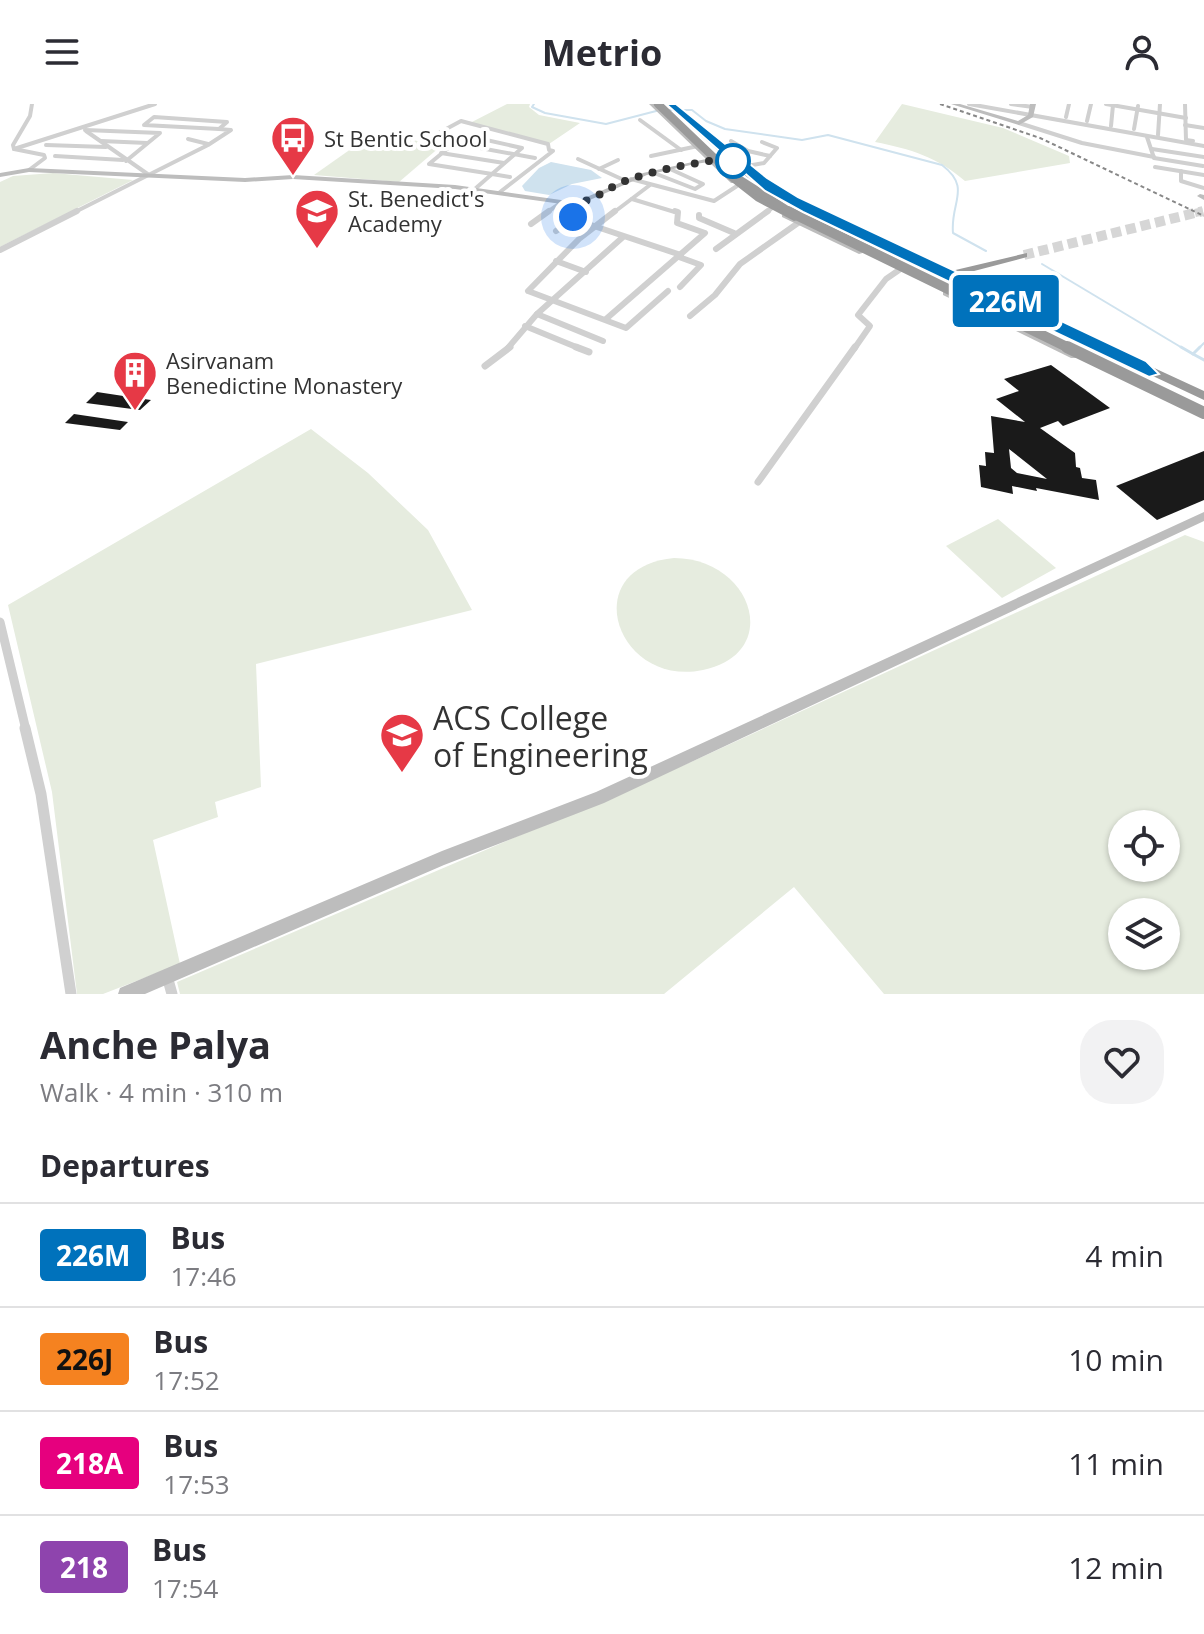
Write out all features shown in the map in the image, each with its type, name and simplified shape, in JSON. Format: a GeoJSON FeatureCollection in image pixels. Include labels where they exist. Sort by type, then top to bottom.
{"type":"FeatureCollection","features":[{"type":"Feature","properties":{"kind":"highway"},"geometry":{"type":"LineString","coordinates":[[654,104],[712,161],[773,207],[1204,416]]}},
{"type":"Feature","properties":{"kind":"highway"},"geometry":{"type":"LineString","coordinates":[[654,104],[731,174],[777,206],[1204,416]]}},
{"type":"Feature","properties":{"kind":"highway"},"geometry":{"type":"LineString","coordinates":[[670,104],[768,189],[806,210],[1153,374],[1201,393]]}},
{"type":"Feature","properties":{"kind":"highway"},"geometry":{"type":"LineString","coordinates":[[670,104],[739,173],[785,203],[1204,404]]}},
{"type":"Feature","properties":{"kind":"highway"},"geometry":{"type":"LineString","coordinates":[[950,274],[1024,255]]}},
{"type":"Feature","properties":{"kind":"highway"},"geometry":{"type":"LineString","coordinates":[[963,280],[1034,262]]}},
{"type":"Feature","properties":{"kind":"highway"},"geometry":{"type":"LineString","coordinates":[[1158,395],[1169,381]]}},
{"type":"Feature","properties":{"kind":"street"},"geometry":{"type":"LineString","coordinates":[[14,149],[13,145],[30,116],[32,104]]}},
{"type":"Feature","properties":{"kind":"street"},"geometry":{"type":"LineString","coordinates":[[14,149],[155,104]]}},
{"type":"Feature","properties":{"kind":"street"},"geometry":{"type":"LineString","coordinates":[[954,104],[1082,143],[1203,166]]}},
{"type":"Feature","properties":{"kind":"street"},"geometry":{"type":"LineString","coordinates":[[969,104],[1126,134],[1204,145]]}},
{"type":"Feature","properties":{"kind":"street"},"geometry":{"type":"LineString","coordinates":[[1011,104],[1033,106],[1031,116],[1019,123]]}},
{"type":"Feature","properties":{"kind":"street"},"geometry":{"type":"LineString","coordinates":[[1066,117],[1069,104]]}},
{"type":"Feature","properties":{"kind":"street"},"geometry":{"type":"LineString","coordinates":[[1087,121],[1091,104]]}},
{"type":"Feature","properties":{"kind":"street"},"geometry":{"type":"LineString","coordinates":[[1106,104],[1138,107],[1186,118]]}},
{"type":"Feature","properties":{"kind":"street"},"geometry":{"type":"LineString","coordinates":[[1158,135],[1160,104]]}},
{"type":"Feature","properties":{"kind":"street"},"geometry":{"type":"LineString","coordinates":[[1185,104],[1186,140],[1204,145]]}},
{"type":"Feature","properties":{"kind":"street"},"geometry":{"type":"LineString","coordinates":[[1111,126],[1113,105]]}},
{"type":"Feature","properties":{"kind":"street"},"geometry":{"type":"LineString","coordinates":[[1134,129],[1138,107]]}},
{"type":"Feature","properties":{"kind":"street"},"geometry":{"type":"LineString","coordinates":[[0,250],[208,145],[231,130],[144,125],[154,117],[227,122],[219,129]]}},
{"type":"Feature","properties":{"kind":"street"},"geometry":{"type":"LineString","coordinates":[[640,120],[681,150]]}},
{"type":"Feature","properties":{"kind":"street"},"geometry":{"type":"LineString","coordinates":[[422,142],[461,121],[548,144],[549,150],[553,151],[500,192]]}},
{"type":"Feature","properties":{"kind":"street"},"geometry":{"type":"LineString","coordinates":[[1057,136],[1058,121]]}},
{"type":"Feature","properties":{"kind":"street"},"geometry":{"type":"LineString","coordinates":[[1082,125],[1082,143]]}},
{"type":"Feature","properties":{"kind":"street"},"geometry":{"type":"LineString","coordinates":[[1185,125],[1204,128]]}},
{"type":"Feature","properties":{"kind":"street"},"geometry":{"type":"LineString","coordinates":[[1103,129],[1104,147]]}},
{"type":"Feature","properties":{"kind":"street"},"geometry":{"type":"LineString","coordinates":[[55,156],[125,160],[160,133],[85,130],[106,147],[125,160],[149,175]]}},
{"type":"Feature","properties":{"kind":"street"},"geometry":{"type":"LineString","coordinates":[[476,188],[490,174],[522,148],[466,134],[429,164],[490,174],[510,177]]}},
{"type":"Feature","properties":{"kind":"street"},"geometry":{"type":"LineString","coordinates":[[1126,134],[1129,152]]}},
{"type":"Feature","properties":{"kind":"street"},"geometry":{"type":"LineString","coordinates":[[1147,137],[1154,158],[1153,175]]}},
{"type":"Feature","properties":{"kind":"street"},"geometry":{"type":"LineString","coordinates":[[188,139],[208,145]]}},
{"type":"Feature","properties":{"kind":"street"},"geometry":{"type":"LineString","coordinates":[[98,141],[148,143]]}},
{"type":"Feature","properties":{"kind":"street"},"geometry":{"type":"LineString","coordinates":[[731,141],[748,151],[770,156]]}},
{"type":"Feature","properties":{"kind":"street"},"geometry":{"type":"LineString","coordinates":[[747,166],[764,163],[777,147],[762,142]]}},
{"type":"Feature","properties":{"kind":"street"},"geometry":{"type":"LineString","coordinates":[[453,143],[535,158]]}},
{"type":"Feature","properties":{"kind":"street"},"geometry":{"type":"LineString","coordinates":[[46,145],[106,147]]}},
{"type":"Feature","properties":{"kind":"street"},"geometry":{"type":"LineString","coordinates":[[651,156],[697,146]]}},
{"type":"Feature","properties":{"kind":"street"},"geometry":{"type":"LineString","coordinates":[[14,149],[44,155],[45,158],[29,170]]}},
{"type":"Feature","properties":{"kind":"street"},"geometry":{"type":"LineString","coordinates":[[1152,149],[1204,157]]}},
{"type":"Feature","properties":{"kind":"street"},"geometry":{"type":"LineString","coordinates":[[441,153],[504,163]]}},
{"type":"Feature","properties":{"kind":"street"},"geometry":{"type":"LineString","coordinates":[[0,175],[29,170],[245,180],[284,177],[476,188],[572,203],[589,201],[628,180],[733,158],[795,199],[1142,364],[1153,374]]}},
{"type":"Feature","properties":{"kind":"street"},"geometry":{"type":"LineString","coordinates":[[578,159],[628,180],[716,201],[737,186]]}},
{"type":"Feature","properties":{"kind":"street"},"geometry":{"type":"LineString","coordinates":[[599,169],[618,160]]}},
{"type":"Feature","properties":{"kind":"street"},"geometry":{"type":"LineString","coordinates":[[712,161],[737,186],[771,209],[1158,395]]}},
{"type":"Feature","properties":{"kind":"street"},"geometry":{"type":"LineString","coordinates":[[1155,167],[1204,175]]}},
{"type":"Feature","properties":{"kind":"street"},"geometry":{"type":"LineString","coordinates":[[654,173],[695,189],[703,184],[670,169]]}},
{"type":"Feature","properties":{"kind":"street"},"geometry":{"type":"LineString","coordinates":[[1181,171],[1180,180],[1204,188]]}},
{"type":"Feature","properties":{"kind":"street"},"geometry":{"type":"LineString","coordinates":[[650,185],[593,227],[528,289],[629,328],[668,291]]}},
{"type":"Feature","properties":{"kind":"street"},"geometry":{"type":"LineString","coordinates":[[687,207],[693,197]]}},
{"type":"Feature","properties":{"kind":"street"},"geometry":{"type":"LineString","coordinates":[[606,319],[705,232],[677,223],[678,212],[632,199]]}},
{"type":"Feature","properties":{"kind":"street"},"geometry":{"type":"LineString","coordinates":[[531,224],[562,202]]}},
{"type":"Feature","properties":{"kind":"street"},"geometry":{"type":"LineString","coordinates":[[572,203],[571,215],[593,227],[701,265],[680,287]]}},
{"type":"Feature","properties":{"kind":"street"},"geometry":{"type":"LineString","coordinates":[[716,249],[771,209]]}},
{"type":"Feature","properties":{"kind":"street"},"geometry":{"type":"LineString","coordinates":[[699,215],[699,218],[734,233]]}},
{"type":"Feature","properties":{"kind":"street"},"geometry":{"type":"LineString","coordinates":[[556,231],[575,218]]}},
{"type":"Feature","properties":{"kind":"street"},"geometry":{"type":"LineString","coordinates":[[690,316],[715,295],[740,264],[798,223]]}},
{"type":"Feature","properties":{"kind":"street"},"geometry":{"type":"LineString","coordinates":[[485,366],[512,345],[537,314],[623,237]]}},
{"type":"Feature","properties":{"kind":"street"},"geometry":{"type":"LineString","coordinates":[[556,261],[586,272]]}},
{"type":"Feature","properties":{"kind":"street"},"geometry":{"type":"LineString","coordinates":[[758,482],[870,326],[858,315],[886,279],[899,270]]}},
{"type":"Feature","properties":{"kind":"street"},"geometry":{"type":"LineString","coordinates":[[537,314],[603,341]]}},
{"type":"Feature","properties":{"kind":"street"},"geometry":{"type":"LineString","coordinates":[[525,326],[589,352]]}},
{"type":"Feature","properties":{"kind":"street"},"geometry":{"type":"LineString","coordinates":[[126,994],[442,858],[599,798],[1204,516]]}},
{"type":"Feature","properties":{"kind":"street"},"geometry":{"type":"LineString","coordinates":[[0,622],[41,794],[71,994]]}},
{"type":"Feature","properties":{"kind":"street"},"geometry":{"type":"LineString","coordinates":[[167,976],[172,994]]}},
{"type":"Feature","properties":{"kind":"shaded area"},"geometry":{"type":"Polygon","coordinates":[[[507,104],[530,104],[529,107],[539,115],[580,123],[549,144],[468,124],[507,104]]]}},
{"type":"Feature","properties":{"kind":"shaded area"},"geometry":{"type":"Polygon","coordinates":[[[902,104],[1003,128],[1069,156],[1070,163],[965,181],[923,155],[875,142],[902,104]]]}},
{"type":"Feature","properties":{"kind":"shaded area"},"geometry":{"type":"Polygon","coordinates":[[[375,132],[441,146],[399,182],[314,175],[375,132]]]}},
{"type":"Feature","properties":{"kind":"shaded area"},"geometry":{"type":"Polygon","coordinates":[[[53,173],[133,180],[0,247],[0,182],[13,176],[53,173]]]}},
{"type":"Feature","properties":{"kind":"shaded area"},"geometry":{"type":"Polygon","coordinates":[[[311,429],[368,473],[428,530],[472,610],[256,664],[261,787],[215,802],[218,817],[153,840],[180,964],[103,994],[77,994],[52,792],[8,605],[311,429]]]}},
{"type":"Feature","properties":{"kind":"shaded area"},"geometry":{"type":"Polygon","coordinates":[[[998,519],[1056,568],[1002,598],[946,546],[998,519]]]}},
{"type":"Feature","properties":{"kind":"shaded area"},"geometry":{"type":"Polygon","coordinates":[[[1185,535],[1204,542],[1204,994],[884,994],[794,887],[664,994],[180,994],[177,982],[691,762],[1185,535]]]}},
{"type":"Feature","properties":{"kind":"shaded area"},"geometry":{"type":"Polygon","coordinates":[[[674,558],[701,562],[723,573],[739,589],[748,608],[750,627],[744,645],[728,660],[703,670],[673,671],[648,662],[630,645],[619,624],[617,603],[625,582],[643,566],[674,558]]]}},
{"type":"Feature","properties":{"kind":"water"},"geometry":{"type":"Polygon","coordinates":[[[551,162],[591,170],[602,178],[572,184],[549,195],[525,191],[522,186],[539,168],[551,162]]]}},
{"type":"Feature","properties":{"kind":"building"},"geometry":{"type":"Polygon","coordinates":[[[1051,365],[1110,408],[1063,426],[1058,421],[1040,428],[1075,453],[1076,467],[1080,468],[1082,478],[1096,480],[1099,500],[1036,488],[1037,491],[1012,486],[1013,494],[981,487],[979,465],[986,466],[985,452],[994,453],[991,416],[1025,422],[996,399],[1019,391],[1004,379],[1051,365]],[[1009,449],[1011,468],[1017,473],[1047,479],[1009,449]]]}},
{"type":"Feature","properties":{"kind":"building"},"geometry":{"type":"Polygon","coordinates":[[[97,392],[151,400],[140,410],[86,403],[97,392]]]}},
{"type":"Feature","properties":{"kind":"building"},"geometry":{"type":"Polygon","coordinates":[[[74,414],[128,422],[120,430],[65,423],[74,414]]]}},
{"type":"Feature","properties":{"kind":"building"},"geometry":{"type":"Polygon","coordinates":[[[1204,451],[1204,500],[1157,520],[1116,486],[1204,451]]]}},
{"type":"Feature","properties":{"kind":"waterway"},"geometry":{"type":"LineString","coordinates":[[534,104],[532,107],[545,113],[606,124],[660,110]]}},
{"type":"Feature","properties":{"kind":"waterway"},"geometry":{"type":"LineString","coordinates":[[667,110],[692,110],[706,121],[725,129],[802,140],[828,135],[942,165],[951,173],[958,188],[953,233],[986,251]]}},
{"type":"Feature","properties":{"kind":"waterway"},"geometry":{"type":"LineString","coordinates":[[1042,264],[1184,349]]}},
{"type":"Feature","properties":{"kind":"waterway"},"geometry":{"type":"LineString","coordinates":[[1193,354],[1204,343]]}},
{"type":"Feature","properties":{"kind":"waterway"},"geometry":{"type":"LineString","coordinates":[[1181,347],[1193,354]]}},
{"type":"Feature","properties":{"kind":"waterway"},"geometry":{"type":"LineString","coordinates":[[1193,354],[1204,360]]}},
{"type":"Feature","properties":{"kind":"tunnel"},"geometry":{"type":"LineString","coordinates":[[1024,255],[1203,211]]}},
{"type":"Feature","properties":{"kind":"tunnel"},"geometry":{"type":"LineString","coordinates":[[1195,213],[1204,211]]}},
{"type":"Feature","properties":{"kind":"railway"},"geometry":{"type":"LineString","coordinates":[[940,104],[1040,138],[1204,216]]}},
{"type":"Feature","properties":{"kind":"bus line","name":"226M"},"geometry":{"type":"LineString","coordinates":[[670,104],[768,189],[806,210],[1153,374],[1142,364],[795,199],[763,180],[673,104]]}},
{"type":"Feature","properties":{"kind":"place","name":"St Bentic School"},"geometry":{"type":"Point","coordinates":[293,177]}},
{"type":"Feature","properties":{"kind":"place","name":"St. Benedict's Academy"},"geometry":{"type":"Point","coordinates":[317,250]}},
{"type":"Feature","properties":{"kind":"place","name":"Asirvanam Benedictine Monastery"},"geometry":{"type":"Point","coordinates":[135,412]}},
{"type":"Feature","properties":{"kind":"place","name":"ACS College of Engineering"},"geometry":{"type":"Point","coordinates":[402,774]}},
{"type":"Feature","properties":{"kind":"route"},"geometry":{"type":"LineString","coordinates":[[573,217],[572,203],[589,201],[603,191],[645,174],[695,162],[730,158],[733,161]]}}]}
